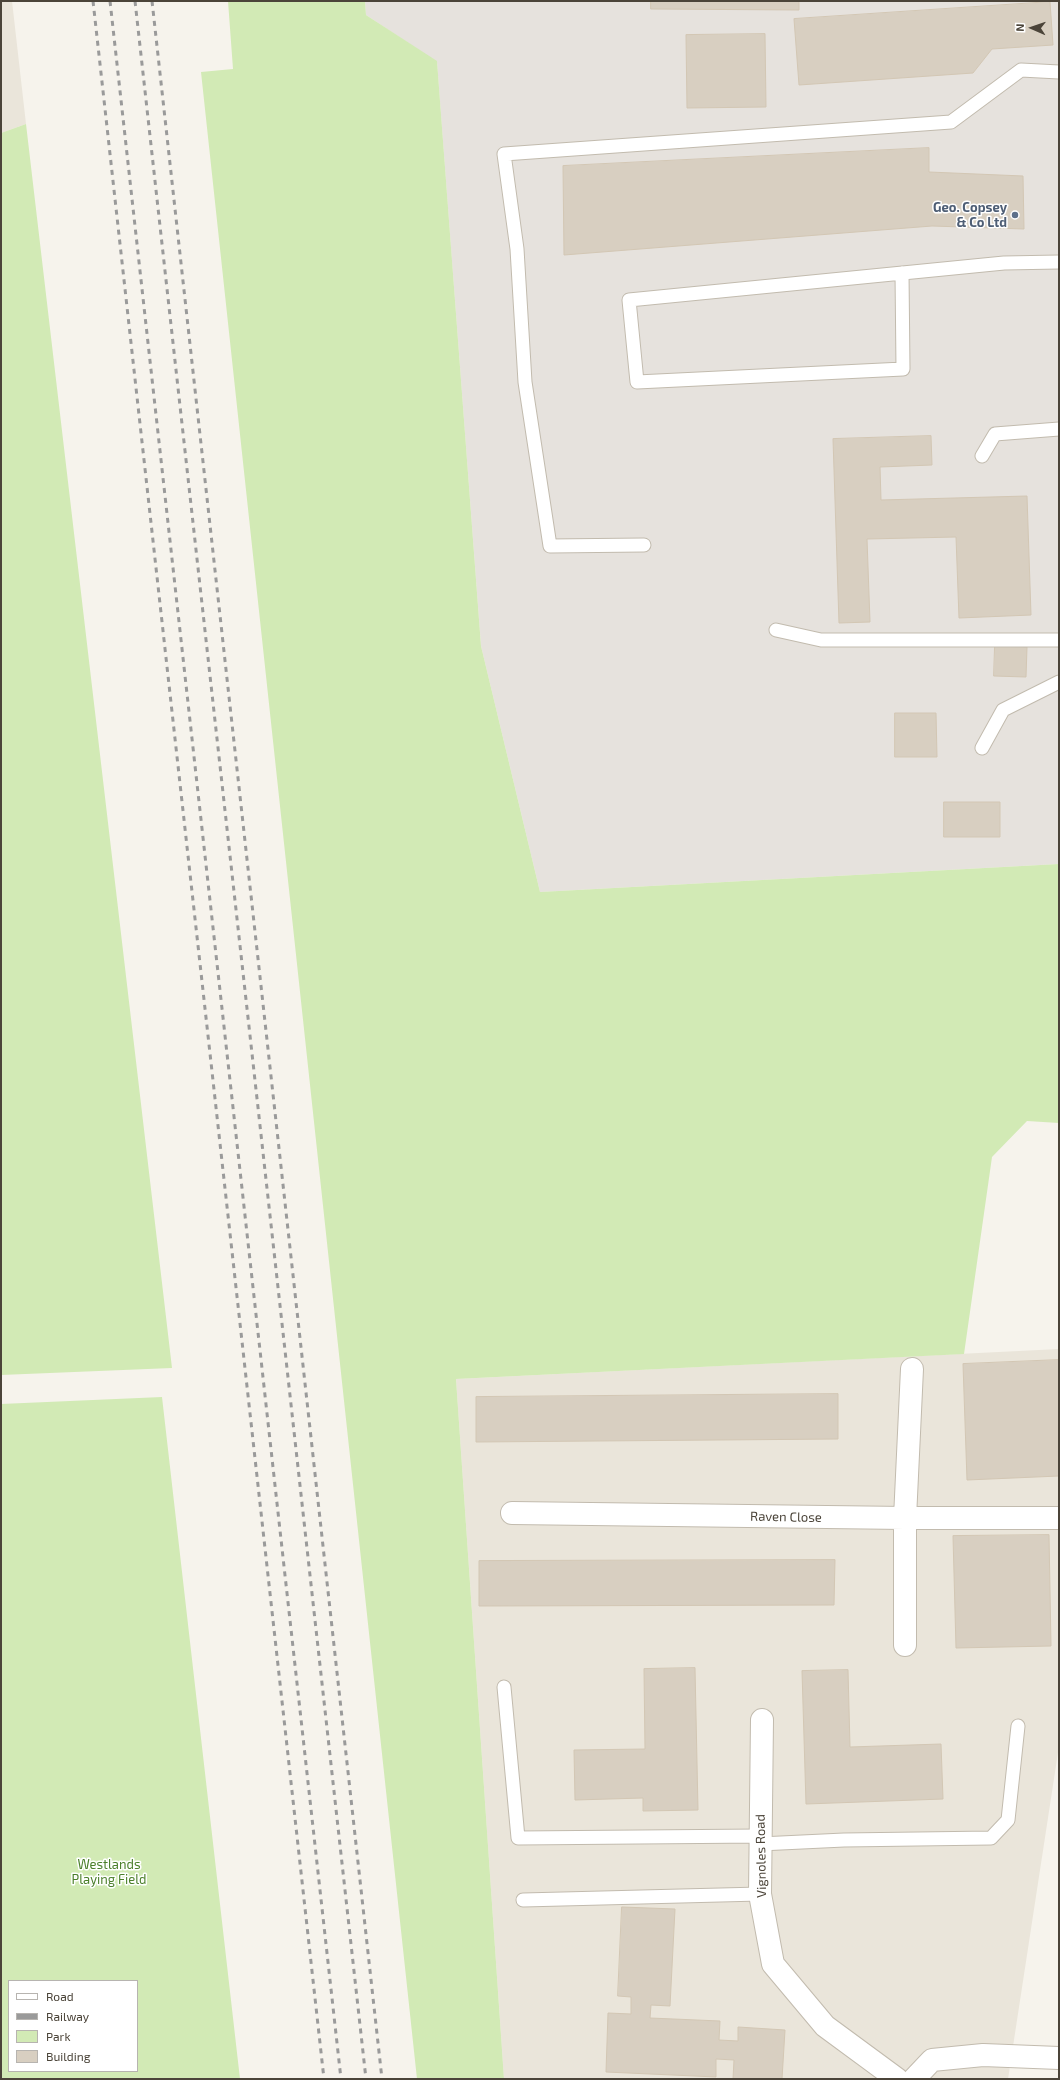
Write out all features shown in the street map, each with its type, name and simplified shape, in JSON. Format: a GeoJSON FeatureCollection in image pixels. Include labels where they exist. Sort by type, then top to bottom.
{"type":"FeatureCollection","features":[{"type":"Feature","properties":{"kind":"street"},"geometry":{"type":"LineString","coordinates":[[905,1645],[905,1518],[912,1369]]}},
{"type":"Feature","properties":{"kind":"street","name":"Raven Close"},"geometry":{"type":"LineString","coordinates":[[512,1513],[905,1518],[1059,1518]]}},
{"type":"Feature","properties":{"kind":"street","name":"Vignoles Road"},"geometry":{"type":"LineString","coordinates":[[762,1720],[760,1894],[773,1964],[825,2026],[896,2079]]}},
{"type":"Feature","properties":{"kind":"street"},"geometry":{"type":"LineString","coordinates":[[914,2079],[932,2060],[983,2055],[1059,2058]]}},
{"type":"Feature","properties":{"kind":"lane"},"geometry":{"type":"LineString","coordinates":[[644,545],[550,546],[525,382],[516,249],[504,154],[951,122],[1021,70],[1059,72]]}},
{"type":"Feature","properties":{"kind":"lane"},"geometry":{"type":"LineString","coordinates":[[902,273],[903,369],[637,382],[629,300],[902,273],[1004,263],[1059,262]]}},
{"type":"Feature","properties":{"kind":"lane"},"geometry":{"type":"LineString","coordinates":[[982,456],[995,434],[1059,430]]}},
{"type":"Feature","properties":{"kind":"lane"},"geometry":{"type":"LineString","coordinates":[[776,630],[821,640],[1059,640]]}},
{"type":"Feature","properties":{"kind":"lane"},"geometry":{"type":"LineString","coordinates":[[982,748],[1003,710],[1059,682]]}},
{"type":"Feature","properties":{"kind":"lane"},"geometry":{"type":"LineString","coordinates":[[504,1687],[518,1838],[760,1840],[990,1838],[1008,1820],[1018,1726]]}},
{"type":"Feature","properties":{"kind":"lane"},"geometry":{"type":"LineString","coordinates":[[523,1900],[760,1894]]}},
{"type":"Feature","properties":{"kind":"shaded area"},"geometry":{"type":"Polygon","coordinates":[[[1,1],[12,1],[26,124],[1,133],[1,1]]]}},
{"type":"Feature","properties":{"kind":"shaded area"},"geometry":{"type":"Polygon","coordinates":[[[365,1],[1059,1],[1059,864],[540,892],[481,646],[437,62],[366,15],[365,1]]]}},
{"type":"Feature","properties":{"kind":"shaded area"},"geometry":{"type":"Polygon","coordinates":[[[1059,1349],[1059,1746],[1008,2079],[504,2079],[456,1379],[1059,1349]]]}},
{"type":"Feature","properties":{"kind":"green space"},"geometry":{"type":"Polygon","coordinates":[[[228,1],[365,1],[366,15],[437,61],[481,646],[540,892],[1059,864],[1059,1123],[1027,1121],[992,1157],[964,1354],[456,1379],[504,2079],[417,2079],[201,72],[233,69],[228,1]]]}},
{"type":"Feature","properties":{"kind":"green space"},"geometry":{"type":"Polygon","coordinates":[[[26,124],[172,1368],[1,1375],[1,133],[26,124]]]}},
{"type":"Feature","properties":{"kind":"green space","name":"Westlands Playing Field"},"geometry":{"type":"Polygon","coordinates":[[[162,1397],[240,2079],[1,2079],[1,1404],[162,1397]]]}},
{"type":"Feature","properties":{"kind":"building"},"geometry":{"type":"Polygon","coordinates":[[[651,1],[799,1],[799,10],[651,9],[651,1]]]}},
{"type":"Feature","properties":{"kind":"building"},"geometry":{"type":"Polygon","coordinates":[[[1050,2],[1053,45],[992,49],[973,73],[799,85],[794,19],[1050,2]]]}},
{"type":"Feature","properties":{"kind":"building"},"geometry":{"type":"Polygon","coordinates":[[[765,34],[766,107],[687,108],[686,35],[765,34]]]}},
{"type":"Feature","properties":{"kind":"building"},"geometry":{"type":"Polygon","coordinates":[[[929,148],[929,172],[1023,176],[1024,229],[932,226],[564,255],[563,166],[929,148]]]}},
{"type":"Feature","properties":{"kind":"building"},"geometry":{"type":"Polygon","coordinates":[[[931,436],[932,465],[880,467],[881,500],[1027,496],[1031,615],[959,618],[956,537],[867,539],[870,622],[839,623],[833,439],[931,436]]]}},
{"type":"Feature","properties":{"kind":"building"},"geometry":{"type":"Polygon","coordinates":[[[995,646],[1027,647],[1026,677],[994,676],[995,646]]]}},
{"type":"Feature","properties":{"kind":"building"},"geometry":{"type":"Polygon","coordinates":[[[895,713],[936,713],[937,757],[895,757],[895,713]]]}},
{"type":"Feature","properties":{"kind":"building"},"geometry":{"type":"Polygon","coordinates":[[[944,802],[1000,802],[1000,837],[944,837],[944,802]]]}},
{"type":"Feature","properties":{"kind":"building"},"geometry":{"type":"Polygon","coordinates":[[[1059,1360],[1059,1476],[967,1480],[963,1364],[1059,1360]]]}},
{"type":"Feature","properties":{"kind":"building"},"geometry":{"type":"Polygon","coordinates":[[[838,1394],[838,1439],[476,1442],[476,1397],[838,1394]]]}},
{"type":"Feature","properties":{"kind":"building"},"geometry":{"type":"Polygon","coordinates":[[[1049,1535],[1051,1646],[956,1648],[953,1536],[1049,1535]]]}},
{"type":"Feature","properties":{"kind":"building"},"geometry":{"type":"Polygon","coordinates":[[[835,1560],[834,1605],[479,1606],[479,1561],[835,1560]]]}},
{"type":"Feature","properties":{"kind":"building"},"geometry":{"type":"Polygon","coordinates":[[[695,1668],[698,1810],[643,1811],[643,1798],[575,1800],[574,1750],[645,1749],[644,1669],[695,1668]]]}},
{"type":"Feature","properties":{"kind":"building"},"geometry":{"type":"Polygon","coordinates":[[[848,1670],[850,1747],[941,1744],[943,1799],[806,1804],[802,1671],[848,1670]]]}},
{"type":"Feature","properties":{"kind":"building"},"geometry":{"type":"Polygon","coordinates":[[[622,1907],[675,1909],[670,2006],[651,2005],[650,2018],[720,2021],[719,2040],[738,2041],[738,2027],[785,2030],[782,2079],[733,2079],[734,2060],[716,2059],[716,2077],[606,2072],[608,2013],[631,2014],[631,1997],[618,1996],[622,1907]]]}},
{"type":"Feature","properties":{"kind":"railway"},"geometry":{"type":"LineString","coordinates":[[93,1],[324,2079]]}},
{"type":"Feature","properties":{"kind":"railway"},"geometry":{"type":"LineString","coordinates":[[110,1],[341,2079]]}},
{"type":"Feature","properties":{"kind":"railway"},"geometry":{"type":"LineString","coordinates":[[135,1],[366,2079]]}},
{"type":"Feature","properties":{"kind":"railway"},"geometry":{"type":"LineString","coordinates":[[152,1],[382,2079]]}},
{"type":"Feature","properties":{"kind":"place","name":"Geo. Copsey & Co Ltd"},"geometry":{"type":"Point","coordinates":[1015,215]}}]}
